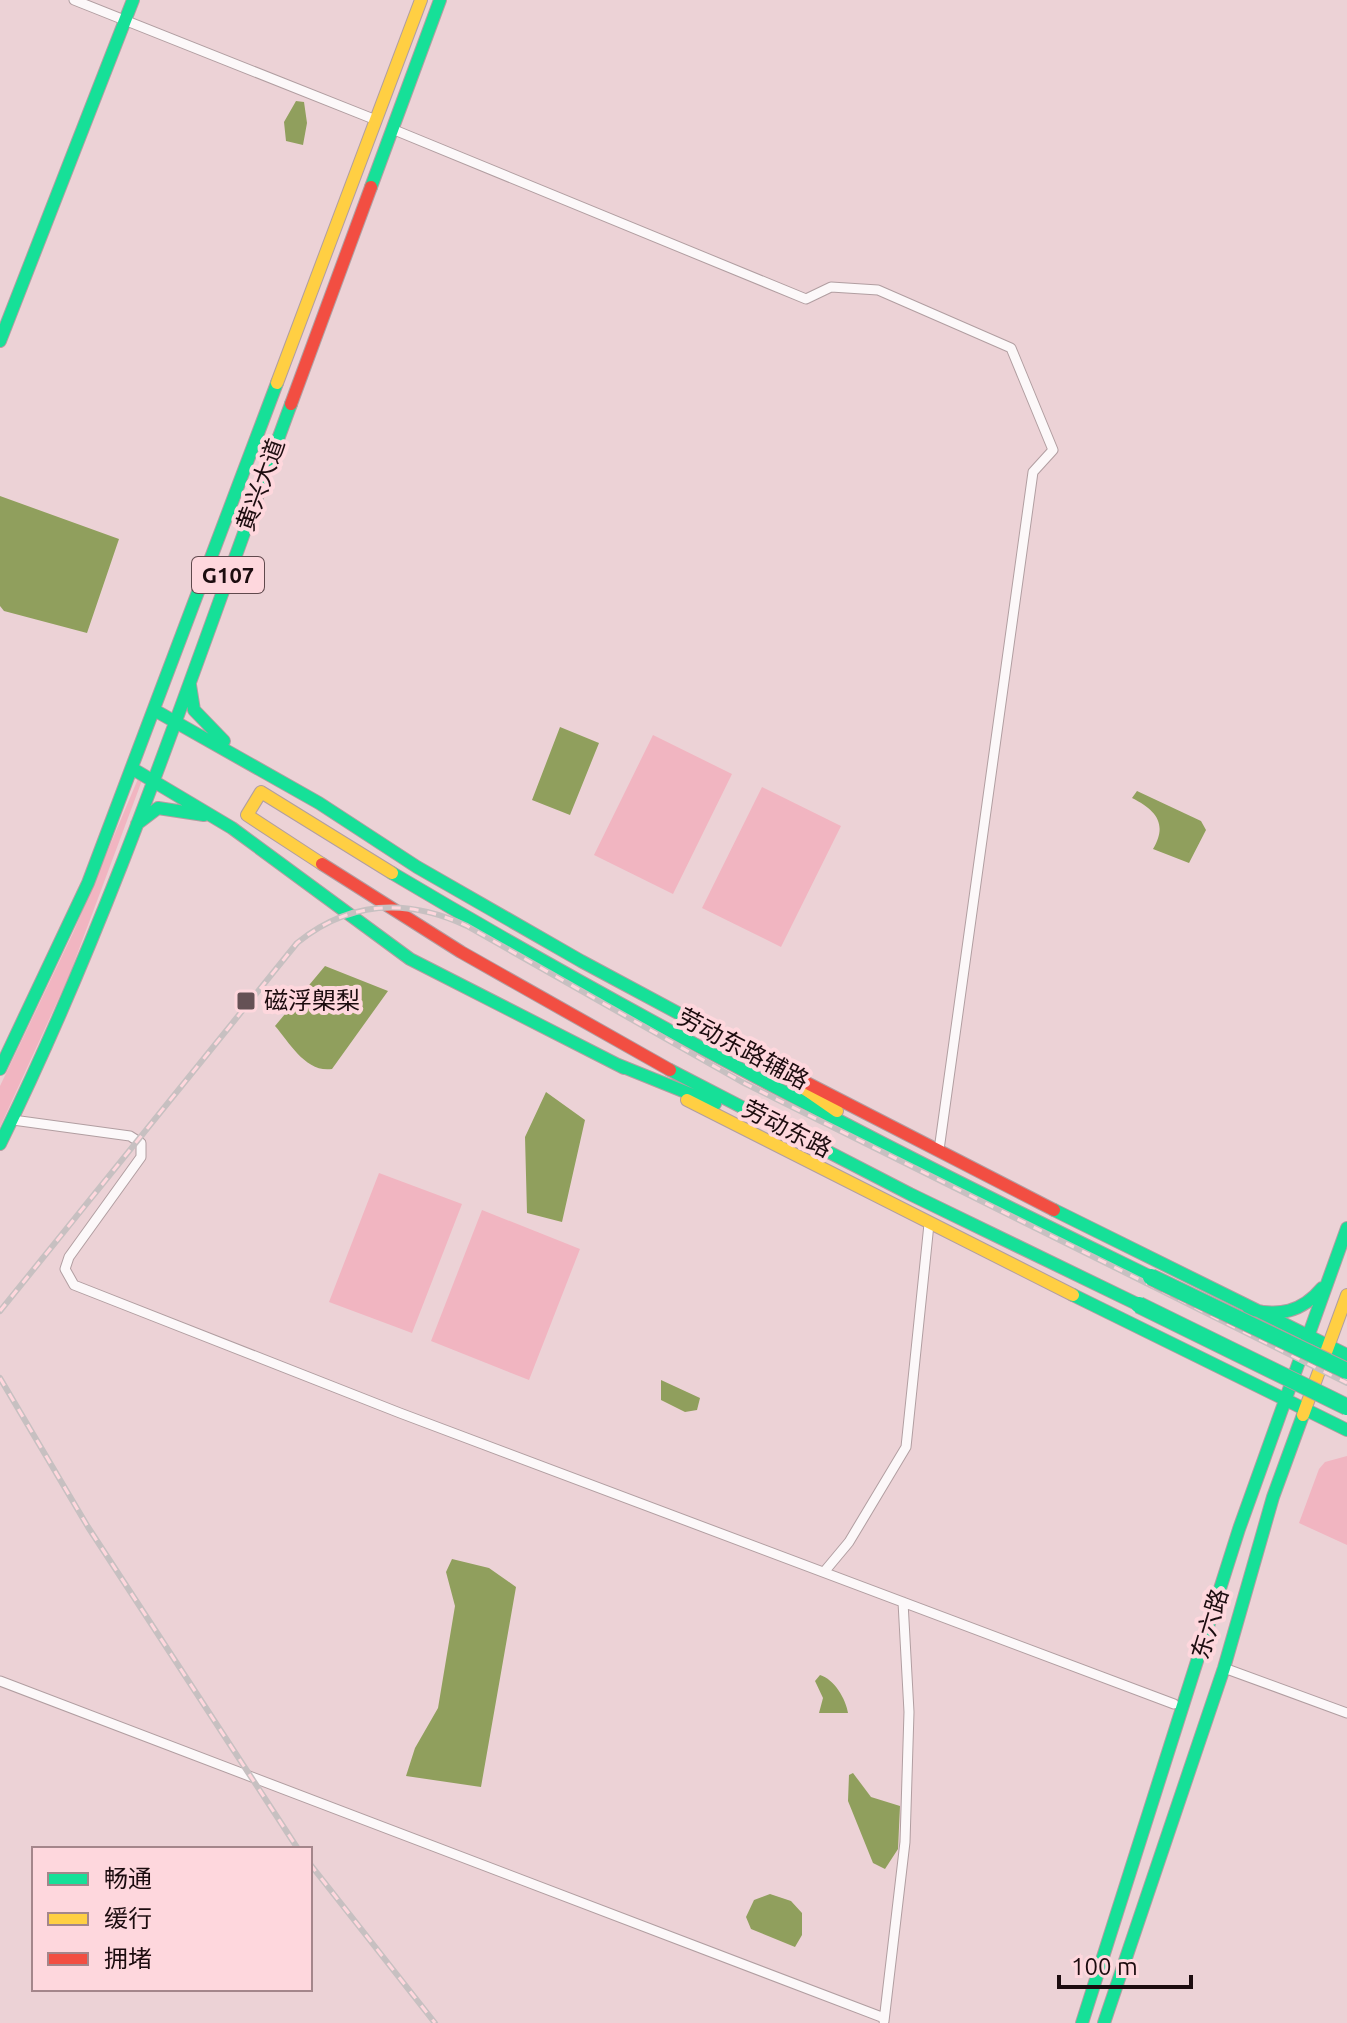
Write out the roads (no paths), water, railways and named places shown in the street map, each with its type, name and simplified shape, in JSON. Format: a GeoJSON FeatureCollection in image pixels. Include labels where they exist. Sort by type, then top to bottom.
{"type":"FeatureCollection","features":[{"type":"Feature","properties":{"kind":"main road"},"geometry":{"type":"LineString","coordinates":[[0,341],[133,0]]}},
{"type":"Feature","properties":{"kind":"main road","name":"黄兴大道"},"geometry":{"type":"LineString","coordinates":[[0,1144],[66,1003],[191,675],[384,124],[421,0]]}},
{"type":"Feature","properties":{"kind":"main road","name":"黄兴大道"},"geometry":{"type":"LineString","coordinates":[[0,1069],[88,883],[384,124],[440,0]]}},
{"type":"Feature","properties":{"kind":"main road"},"geometry":{"type":"LineString","coordinates":[[191,675],[190,700],[201,720],[215,734],[293,788]]}},
{"type":"Feature","properties":{"kind":"main road","name":"劳动东路辅路"},"geometry":{"type":"LineString","coordinates":[[156,711],[293,788],[417,867],[593,968],[939,1150],[1249,1309],[1347,1355]]}},
{"type":"Feature","properties":{"kind":"main road"},"geometry":{"type":"LineString","coordinates":[[133,769],[232,828],[410,959],[929,1224],[1347,1430]]}},
{"type":"Feature","properties":{"kind":"main road","name":"劳动东路"},"geometry":{"type":"LineString","coordinates":[[1347,1371],[955,1182],[632,1012],[415,888],[261,792],[247,815],[363,894],[548,1004],[863,1168],[1347,1407]]}},
{"type":"Feature","properties":{"kind":"main road"},"geometry":{"type":"LineString","coordinates":[[135,826],[149,812],[169,807],[210,817],[232,828]]}},
{"type":"Feature","properties":{"kind":"main road"},"geometry":{"type":"LineString","coordinates":[[755,1054],[835,1110],[955,1182]]}},
{"type":"Feature","properties":{"kind":"main road"},"geometry":{"type":"LineString","coordinates":[[616,1064],[863,1168]]}},
{"type":"Feature","properties":{"kind":"main road","name":"东六路"},"geometry":{"type":"LineString","coordinates":[[1082,2023],[1285,1397],[1347,1228]]}},
{"type":"Feature","properties":{"kind":"main road"},"geometry":{"type":"LineString","coordinates":[[1249,1309],[1273,1314],[1294,1312],[1318,1294],[1331,1274]]}},
{"type":"Feature","properties":{"kind":"main road","name":"东六路"},"geometry":{"type":"LineString","coordinates":[[1104,2023],[1224,1668],[1273,1497],[1347,1295]]}},
{"type":"Feature","properties":{"kind":"street"},"geometry":{"type":"LineString","coordinates":[[74,0],[384,124],[806,299],[831,287],[878,290],[1011,348],[1053,450],[1033,472],[939,1150]]}},
{"type":"Feature","properties":{"kind":"street"},"geometry":{"type":"LineString","coordinates":[[13,1120],[130,1136],[141,1143],[141,1157],[69,1257],[65,1269],[74,1285],[400,1413],[1174,1704]]}},
{"type":"Feature","properties":{"kind":"street"},"geometry":{"type":"LineString","coordinates":[[824,1572],[849,1542],[906,1447],[929,1224]]}},
{"type":"Feature","properties":{"kind":"street"},"geometry":{"type":"LineString","coordinates":[[0,1681],[884,2020],[905,1842],[909,1712],[903,1602]]}},
{"type":"Feature","properties":{"kind":"street"},"geometry":{"type":"LineString","coordinates":[[1224,1668],[1347,1713]]}},
{"type":"Feature","properties":{"kind":"railway"},"geometry":{"type":"LineString","coordinates":[[0,1311],[297,943],[337,919],[379,908],[401,908],[445,917],[467,926],[742,1082],[1347,1383]]}},
{"type":"Feature","properties":{"kind":"railway"},"geometry":{"type":"LineString","coordinates":[[0,1378],[88,1527],[297,1847]]}},
{"type":"Feature","properties":{"kind":"railway"},"geometry":{"type":"LineString","coordinates":[[312,1867],[435,2023]]}},
{"type":"Feature","properties":{"kind":"place","name":"磁浮㮾梨"},"geometry":{"type":"Point","coordinates":[246,1001]}}]}
